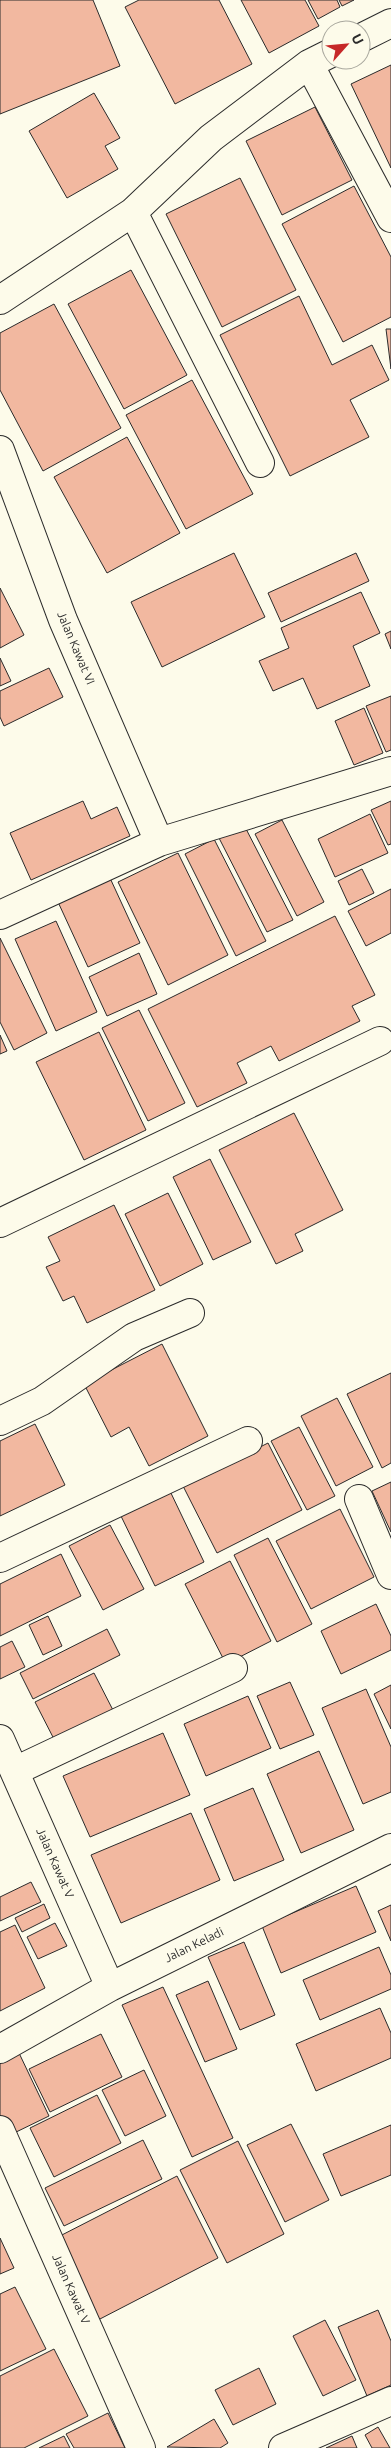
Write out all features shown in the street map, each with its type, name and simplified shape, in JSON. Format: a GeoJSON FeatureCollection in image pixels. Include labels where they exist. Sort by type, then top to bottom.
{"type":"FeatureCollection","features":[{"type":"Feature","properties":{"kind":"street"},"geometry":{"type":"LineString","coordinates":[[371,33],[391,23]]}},
{"type":"Feature","properties":{"kind":"street"},"geometry":{"type":"LineString","coordinates":[[0,300],[133,212],[211,138],[320,59],[391,218]]}},
{"type":"Feature","properties":{"kind":"street"},"geometry":{"type":"LineString","coordinates":[[133,212],[260,463]]}},
{"type":"Feature","properties":{"kind":"street","name":"Jalan Kawat VI"},"geometry":{"type":"LineString","coordinates":[[0,450],[63,620],[159,842]]}},
{"type":"Feature","properties":{"kind":"street"},"geometry":{"type":"LineString","coordinates":[[0,915],[159,842],[391,771]]}},
{"type":"Feature","properties":{"kind":"street"},"geometry":{"type":"LineString","coordinates":[[0,1223],[380,1041]]}},
{"type":"Feature","properties":{"kind":"street"},"geometry":{"type":"LineString","coordinates":[[0,1421],[42,1401],[134,1337],[190,1314]]}},
{"type":"Feature","properties":{"kind":"street"},"geometry":{"type":"LineString","coordinates":[[0,1558],[248,1441]]}},
{"type":"Feature","properties":{"kind":"street"},"geometry":{"type":"LineString","coordinates":[[359,1499],[391,1575]]}},
{"type":"Feature","properties":{"kind":"street"},"geometry":{"type":"LineString","coordinates":[[15,1771],[233,1668]]}},
{"type":"Feature","properties":{"kind":"street","name":"Jalan Kawat V"},"geometry":{"type":"LineString","coordinates":[[0,1739],[110,1986]]}},
{"type":"Feature","properties":{"kind":"street","name":"Jalan Keladi"},"geometry":{"type":"LineString","coordinates":[[0,2048],[110,1986],[391,1848]]}},
{"type":"Feature","properties":{"kind":"street","name":"Jalan Kawat V"},"geometry":{"type":"LineString","coordinates":[[0,2130],[141,2448]]}},
{"type":"Feature","properties":{"kind":"street"},"geometry":{"type":"LineString","coordinates":[[283,2448],[391,2401]]}},
{"type":"Feature","properties":{"kind":"building"},"geometry":{"type":"Polygon","coordinates":[[[0,0],[93,0],[120,66],[0,114],[0,0]]]}},
{"type":"Feature","properties":{"kind":"building"},"geometry":{"type":"Polygon","coordinates":[[[139,0],[219,0],[252,64],[175,104],[125,7],[139,0]]]}},
{"type":"Feature","properties":{"kind":"building"},"geometry":{"type":"Polygon","coordinates":[[[241,0],[305,0],[319,26],[269,53],[241,0]]]}},
{"type":"Feature","properties":{"kind":"building"},"geometry":{"type":"Polygon","coordinates":[[[308,0],[337,0],[340,7],[318,19],[308,0]]]}},
{"type":"Feature","properties":{"kind":"building"},"geometry":{"type":"Polygon","coordinates":[[[339,0],[354,0],[342,6],[339,0]]]}},
{"type":"Feature","properties":{"kind":"building"},"geometry":{"type":"Polygon","coordinates":[[[391,65],[391,168],[351,84],[391,65]]]}},
{"type":"Feature","properties":{"kind":"building"},"geometry":{"type":"Polygon","coordinates":[[[94,93],[120,138],[105,146],[118,169],[67,198],[29,131],[94,93]]]}},
{"type":"Feature","properties":{"kind":"building"},"geometry":{"type":"Polygon","coordinates":[[[315,107],[352,180],[282,215],[246,141],[315,107]]]}},
{"type":"Feature","properties":{"kind":"building"},"geometry":{"type":"Polygon","coordinates":[[[240,178],[296,290],[222,327],[166,214],[240,178]]]}},
{"type":"Feature","properties":{"kind":"building"},"geometry":{"type":"Polygon","coordinates":[[[354,186],[391,257],[391,317],[343,342],[282,224],[354,186]]]}},
{"type":"Feature","properties":{"kind":"building"},"geometry":{"type":"Polygon","coordinates":[[[131,270],[187,375],[124,409],[68,304],[131,270]]]}},
{"type":"Feature","properties":{"kind":"building"},"geometry":{"type":"Polygon","coordinates":[[[299,296],[332,365],[372,345],[389,380],[350,400],[369,437],[290,476],[220,335],[299,296]]]}},
{"type":"Feature","properties":{"kind":"building"},"geometry":{"type":"Polygon","coordinates":[[[54,304],[121,428],[43,471],[0,390],[0,333],[54,304]]]}},
{"type":"Feature","properties":{"kind":"building"},"geometry":{"type":"Polygon","coordinates":[[[386,329],[391,329],[391,369],[386,329]]]}},
{"type":"Feature","properties":{"kind":"building"},"geometry":{"type":"Polygon","coordinates":[[[192,380],[253,494],[186,529],[126,415],[192,380]]]}},
{"type":"Feature","properties":{"kind":"building"},"geometry":{"type":"Polygon","coordinates":[[[127,437],[180,533],[107,573],[54,477],[127,437]]]}},
{"type":"Feature","properties":{"kind":"building"},"geometry":{"type":"Polygon","coordinates":[[[234,553],[265,617],[162,667],[131,602],[234,553]]]}},
{"type":"Feature","properties":{"kind":"building"},"geometry":{"type":"Polygon","coordinates":[[[356,553],[369,581],[281,622],[268,593],[356,553]]]}},
{"type":"Feature","properties":{"kind":"building"},"geometry":{"type":"Polygon","coordinates":[[[0,588],[24,635],[0,648],[0,588]]]}},
{"type":"Feature","properties":{"kind":"building"},"geometry":{"type":"Polygon","coordinates":[[[361,592],[380,633],[353,646],[370,686],[317,709],[303,678],[273,691],[259,661],[289,648],[281,628],[361,592]]]}},
{"type":"Feature","properties":{"kind":"building"},"geometry":{"type":"Polygon","coordinates":[[[391,631],[391,649],[385,634],[391,631]]]}},
{"type":"Feature","properties":{"kind":"building"},"geometry":{"type":"Polygon","coordinates":[[[0,658],[11,681],[0,686],[0,658]]]}},
{"type":"Feature","properties":{"kind":"building"},"geometry":{"type":"Polygon","coordinates":[[[49,668],[63,697],[4,726],[0,717],[0,691],[49,668]]]}},
{"type":"Feature","properties":{"kind":"building"},"geometry":{"type":"Polygon","coordinates":[[[391,696],[391,750],[386,752],[366,706],[391,696]]]}},
{"type":"Feature","properties":{"kind":"building"},"geometry":{"type":"Polygon","coordinates":[[[364,708],[383,753],[354,765],[335,721],[364,708]]]}},
{"type":"Feature","properties":{"kind":"building"},"geometry":{"type":"Polygon","coordinates":[[[83,801],[91,819],[117,807],[130,836],[31,880],[10,833],[83,801]]]}},
{"type":"Feature","properties":{"kind":"building"},"geometry":{"type":"Polygon","coordinates":[[[391,801],[391,844],[388,845],[371,810],[391,801]]]}},
{"type":"Feature","properties":{"kind":"building"},"geometry":{"type":"Polygon","coordinates":[[[370,814],[388,853],[335,877],[318,839],[370,814]]]}},
{"type":"Feature","properties":{"kind":"building"},"geometry":{"type":"Polygon","coordinates":[[[282,820],[324,902],[297,916],[255,834],[282,820]]]}},
{"type":"Feature","properties":{"kind":"building"},"geometry":{"type":"Polygon","coordinates":[[[244,825],[293,920],[267,932],[219,838],[244,825]]]}},
{"type":"Feature","properties":{"kind":"building"},"geometry":{"type":"Polygon","coordinates":[[[214,839],[266,941],[236,956],[185,854],[214,839]]]}},
{"type":"Feature","properties":{"kind":"building"},"geometry":{"type":"Polygon","coordinates":[[[178,853],[228,955],[168,985],[118,882],[178,853]]]}},
{"type":"Feature","properties":{"kind":"building"},"geometry":{"type":"Polygon","coordinates":[[[362,869],[374,893],[349,905],[338,881],[362,869]]]}},
{"type":"Feature","properties":{"kind":"building"},"geometry":{"type":"Polygon","coordinates":[[[110,878],[140,943],[88,967],[58,902],[110,878]]]}},
{"type":"Feature","properties":{"kind":"building"},"geometry":{"type":"Polygon","coordinates":[[[391,889],[391,933],[366,946],[348,911],[391,889]]]}},
{"type":"Feature","properties":{"kind":"building"},"geometry":{"type":"Polygon","coordinates":[[[335,916],[375,995],[352,1006],[360,1021],[279,1061],[271,1046],[237,1063],[247,1083],[197,1107],[148,1009],[335,916]]]}},
{"type":"Feature","properties":{"kind":"building"},"geometry":{"type":"Polygon","coordinates":[[[56,921],[97,1012],[56,1031],[15,939],[56,921]]]}},
{"type":"Feature","properties":{"kind":"building"},"geometry":{"type":"Polygon","coordinates":[[[0,938],[47,1033],[14,1050],[0,1022],[0,938]]]}},
{"type":"Feature","properties":{"kind":"building"},"geometry":{"type":"Polygon","coordinates":[[[139,953],[157,994],[107,1016],[89,977],[139,953]]]}},
{"type":"Feature","properties":{"kind":"building"},"geometry":{"type":"Polygon","coordinates":[[[139,1010],[185,1103],[148,1121],[102,1028],[139,1010]]]}},
{"type":"Feature","properties":{"kind":"building"},"geometry":{"type":"Polygon","coordinates":[[[99,1032],[146,1130],[84,1160],[36,1062],[99,1032]]]}},
{"type":"Feature","properties":{"kind":"building"},"geometry":{"type":"Polygon","coordinates":[[[0,1035],[7,1051],[0,1054],[0,1035]]]}},
{"type":"Feature","properties":{"kind":"building"},"geometry":{"type":"Polygon","coordinates":[[[294,1113],[343,1210],[295,1234],[303,1251],[276,1264],[219,1150],[294,1113]]]}},
{"type":"Feature","properties":{"kind":"building"},"geometry":{"type":"Polygon","coordinates":[[[210,1159],[251,1242],[213,1260],[173,1177],[210,1159]]]}},
{"type":"Feature","properties":{"kind":"building"},"geometry":{"type":"Polygon","coordinates":[[[168,1193],[203,1264],[160,1286],[125,1214],[168,1193]]]}},
{"type":"Feature","properties":{"kind":"building"},"geometry":{"type":"Polygon","coordinates":[[[114,1205],[155,1290],[87,1323],[74,1296],[63,1301],[46,1267],[60,1261],[48,1237],[114,1205]]]}},
{"type":"Feature","properties":{"kind":"building"},"geometry":{"type":"Polygon","coordinates":[[[162,1344],[208,1436],[149,1466],[129,1427],[111,1437],[84,1384],[162,1344]]]}},
{"type":"Feature","properties":{"kind":"building"},"geometry":{"type":"Polygon","coordinates":[[[391,1373],[391,1463],[382,1468],[347,1394],[391,1373]]]}},
{"type":"Feature","properties":{"kind":"building"},"geometry":{"type":"Polygon","coordinates":[[[337,1398],[373,1467],[336,1486],[301,1416],[337,1398]]]}},
{"type":"Feature","properties":{"kind":"building"},"geometry":{"type":"Polygon","coordinates":[[[35,1424],[65,1485],[0,1516],[0,1441],[35,1424]]]}},
{"type":"Feature","properties":{"kind":"building"},"geometry":{"type":"Polygon","coordinates":[[[299,1427],[335,1496],[307,1510],[271,1441],[299,1427]]]}},
{"type":"Feature","properties":{"kind":"building"},"geometry":{"type":"Polygon","coordinates":[[[268,1443],[302,1510],[217,1553],[183,1486],[268,1443]]]}},
{"type":"Feature","properties":{"kind":"building"},"geometry":{"type":"Polygon","coordinates":[[[391,1482],[391,1532],[372,1491],[391,1482]]]}},
{"type":"Feature","properties":{"kind":"building"},"geometry":{"type":"Polygon","coordinates":[[[169,1489],[204,1562],[155,1586],[120,1514],[169,1489]]]}},
{"type":"Feature","properties":{"kind":"building"},"geometry":{"type":"Polygon","coordinates":[[[340,1509],[374,1577],[311,1609],[276,1541],[340,1509]]]}},
{"type":"Feature","properties":{"kind":"building"},"geometry":{"type":"Polygon","coordinates":[[[110,1525],[144,1589],[103,1610],[69,1546],[110,1525]]]}},
{"type":"Feature","properties":{"kind":"building"},"geometry":{"type":"Polygon","coordinates":[[[268,1538],[312,1624],[277,1642],[234,1555],[268,1538]]]}},
{"type":"Feature","properties":{"kind":"building"},"geometry":{"type":"Polygon","coordinates":[[[61,1554],[81,1596],[0,1636],[0,1584],[61,1554]]]}},
{"type":"Feature","properties":{"kind":"building"},"geometry":{"type":"Polygon","coordinates":[[[230,1561],[271,1641],[226,1664],[185,1584],[230,1561]]]}},
{"type":"Feature","properties":{"kind":"building"},"geometry":{"type":"Polygon","coordinates":[[[376,1604],[391,1636],[391,1650],[341,1674],[321,1631],[376,1604]]]}},
{"type":"Feature","properties":{"kind":"building"},"geometry":{"type":"Polygon","coordinates":[[[48,1616],[62,1646],[43,1655],[29,1625],[48,1616]]]}},
{"type":"Feature","properties":{"kind":"building"},"geometry":{"type":"Polygon","coordinates":[[[107,1629],[120,1655],[33,1699],[20,1673],[107,1629]]]}},
{"type":"Feature","properties":{"kind":"building"},"geometry":{"type":"Polygon","coordinates":[[[12,1641],[25,1667],[0,1679],[0,1647],[12,1641]]]}},
{"type":"Feature","properties":{"kind":"building"},"geometry":{"type":"Polygon","coordinates":[[[94,1673],[116,1716],[57,1745],[35,1702],[94,1673]]]}},
{"type":"Feature","properties":{"kind":"building"},"geometry":{"type":"Polygon","coordinates":[[[290,1682],[314,1735],[280,1749],[257,1696],[290,1682]]]}},
{"type":"Feature","properties":{"kind":"building"},"geometry":{"type":"Polygon","coordinates":[[[391,1685],[391,1729],[374,1694],[391,1685]]]}},
{"type":"Feature","properties":{"kind":"building"},"geometry":{"type":"Polygon","coordinates":[[[366,1689],[391,1747],[391,1792],[363,1804],[322,1708],[366,1689]]]}},
{"type":"Feature","properties":{"kind":"building"},"geometry":{"type":"Polygon","coordinates":[[[248,1696],[271,1748],[206,1776],[184,1724],[248,1696]]]}},
{"type":"Feature","properties":{"kind":"building"},"geometry":{"type":"Polygon","coordinates":[[[163,1733],[190,1795],[90,1837],[63,1776],[163,1733]]]}},
{"type":"Feature","properties":{"kind":"building"},"geometry":{"type":"Polygon","coordinates":[[[319,1751],[354,1830],[301,1853],[267,1774],[319,1751]]]}},
{"type":"Feature","properties":{"kind":"building"},"geometry":{"type":"Polygon","coordinates":[[[253,1788],[284,1860],[234,1881],[204,1809],[253,1788]]]}},
{"type":"Feature","properties":{"kind":"building"},"geometry":{"type":"Polygon","coordinates":[[[191,1813],[220,1880],[121,1923],[91,1855],[191,1813]]]}},
{"type":"Feature","properties":{"kind":"building"},"geometry":{"type":"Polygon","coordinates":[[[31,1882],[41,1902],[0,1921],[0,1897],[31,1882]]]}},
{"type":"Feature","properties":{"kind":"building"},"geometry":{"type":"Polygon","coordinates":[[[356,1886],[376,1932],[281,1973],[262,1926],[356,1886]]]}},
{"type":"Feature","properties":{"kind":"building"},"geometry":{"type":"Polygon","coordinates":[[[44,1904],[50,1918],[22,1932],[15,1918],[44,1904]]]}},
{"type":"Feature","properties":{"kind":"building"},"geometry":{"type":"Polygon","coordinates":[[[391,1905],[391,1941],[378,1911],[391,1905]]]}},
{"type":"Feature","properties":{"kind":"building"},"geometry":{"type":"Polygon","coordinates":[[[55,1923],[67,1946],[38,1959],[27,1937],[55,1923]]]}},
{"type":"Feature","properties":{"kind":"building"},"geometry":{"type":"Polygon","coordinates":[[[15,1925],[45,1988],[0,2011],[0,1932],[15,1925]]]}},
{"type":"Feature","properties":{"kind":"building"},"geometry":{"type":"Polygon","coordinates":[[[244,1942],[275,2015],[240,2030],[208,1957],[244,1942]]]}},
{"type":"Feature","properties":{"kind":"building"},"geometry":{"type":"Polygon","coordinates":[[[379,1947],[391,1975],[391,1989],[320,2020],[303,1980],[379,1947]]]}},
{"type":"Feature","properties":{"kind":"building"},"geometry":{"type":"Polygon","coordinates":[[[208,1981],[237,2049],[205,2062],[176,1995],[208,1981]]]}},
{"type":"Feature","properties":{"kind":"building"},"geometry":{"type":"Polygon","coordinates":[[[163,1987],[233,2138],[192,2157],[122,2005],[163,1987]]]}},
{"type":"Feature","properties":{"kind":"building"},"geometry":{"type":"Polygon","coordinates":[[[380,2008],[391,2033],[391,2058],[316,2091],[296,2044],[380,2008]]]}},
{"type":"Feature","properties":{"kind":"building"},"geometry":{"type":"Polygon","coordinates":[[[101,2034],[122,2077],[50,2112],[29,2069],[101,2034]]]}},
{"type":"Feature","properties":{"kind":"building"},"geometry":{"type":"Polygon","coordinates":[[[19,2053],[49,2116],[10,2135],[0,2115],[0,2062],[19,2053]]]}},
{"type":"Feature","properties":{"kind":"building"},"geometry":{"type":"Polygon","coordinates":[[[144,2070],[166,2116],[125,2136],[102,2090],[144,2070]]]}},
{"type":"Feature","properties":{"kind":"building"},"geometry":{"type":"Polygon","coordinates":[[[97,2095],[121,2143],[54,2177],[30,2128],[97,2095]]]}},
{"type":"Feature","properties":{"kind":"building"},"geometry":{"type":"Polygon","coordinates":[[[291,2124],[329,2200],[285,2222],[247,2145],[291,2124]]]}},
{"type":"Feature","properties":{"kind":"building"},"geometry":{"type":"Polygon","coordinates":[[[391,2125],[391,2175],[341,2196],[323,2154],[391,2125]]]}},
{"type":"Feature","properties":{"kind":"building"},"geometry":{"type":"Polygon","coordinates":[[[143,2140],[162,2179],[64,2226],[45,2188],[143,2140]]]}},
{"type":"Feature","properties":{"kind":"building"},"geometry":{"type":"Polygon","coordinates":[[[238,2141],[284,2234],[227,2263],[180,2170],[238,2141]]]}},
{"type":"Feature","properties":{"kind":"building"},"geometry":{"type":"Polygon","coordinates":[[[177,2176],[218,2258],[98,2320],[56,2238],[177,2176]]]}},
{"type":"Feature","properties":{"kind":"building"},"geometry":{"type":"Polygon","coordinates":[[[0,2238],[14,2268],[0,2274],[0,2238]]]}},
{"type":"Feature","properties":{"kind":"building"},"geometry":{"type":"Polygon","coordinates":[[[15,2287],[46,2349],[0,2371],[0,2294],[15,2287]]]}},
{"type":"Feature","properties":{"kind":"building"},"geometry":{"type":"Polygon","coordinates":[[[378,2310],[391,2341],[391,2385],[367,2396],[338,2327],[378,2310]]]}},
{"type":"Feature","properties":{"kind":"building"},"geometry":{"type":"Polygon","coordinates":[[[325,2320],[356,2380],[323,2396],[293,2336],[325,2320]]]}},
{"type":"Feature","properties":{"kind":"building"},"geometry":{"type":"Polygon","coordinates":[[[54,2349],[88,2416],[24,2448],[0,2448],[0,2376],[54,2349]]]}},
{"type":"Feature","properties":{"kind":"building"},"geometry":{"type":"Polygon","coordinates":[[[259,2368],[276,2404],[233,2425],[215,2390],[259,2368]]]}},
{"type":"Feature","properties":{"kind":"building"},"geometry":{"type":"Polygon","coordinates":[[[108,2413],[125,2448],[74,2448],[66,2434],[108,2413]]]}},
{"type":"Feature","properties":{"kind":"building"},"geometry":{"type":"Polygon","coordinates":[[[214,2419],[228,2443],[220,2448],[167,2447],[214,2419]]]}},
{"type":"Feature","properties":{"kind":"building"},"geometry":{"type":"Polygon","coordinates":[[[378,2427],[390,2448],[372,2448],[365,2435],[378,2427]]]}},
{"type":"Feature","properties":{"kind":"building"},"geometry":{"type":"Polygon","coordinates":[[[64,2436],[70,2448],[39,2448],[64,2436]]]}},
{"type":"Feature","properties":{"kind":"building"},"geometry":{"type":"Polygon","coordinates":[[[352,2436],[357,2448],[326,2448],[352,2436]]]}}]}
